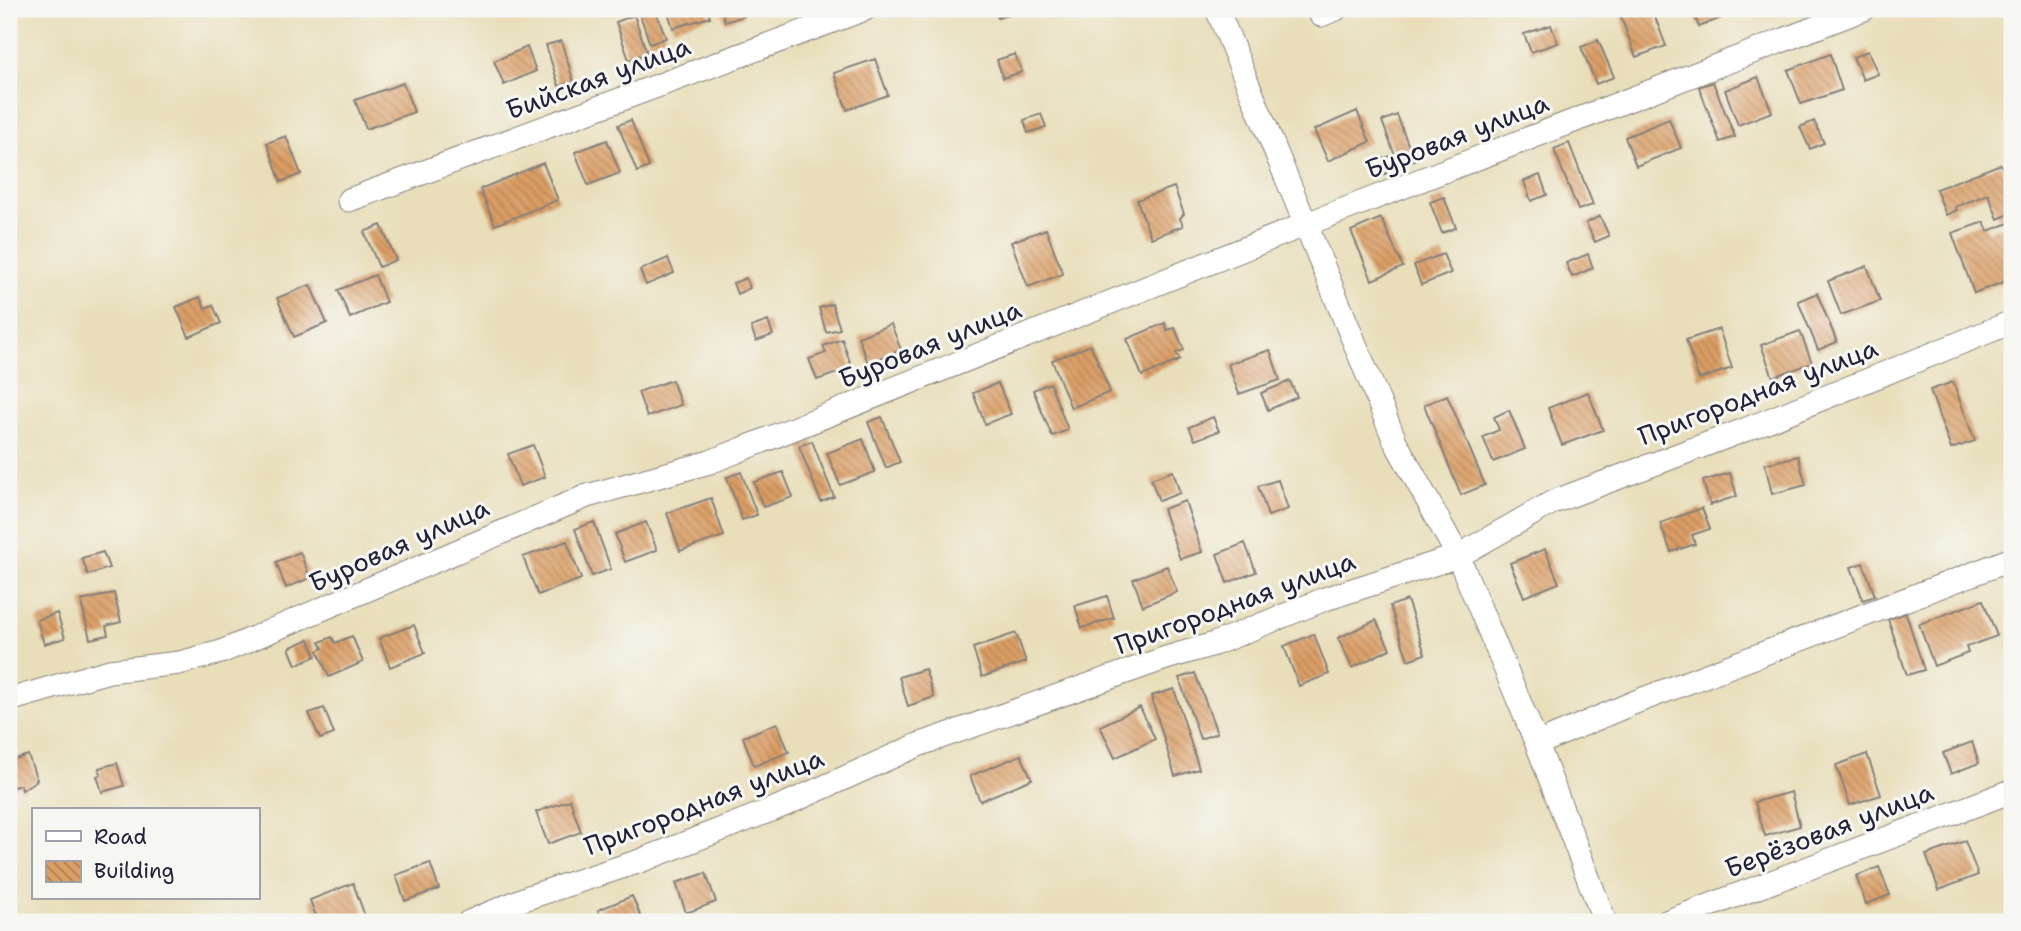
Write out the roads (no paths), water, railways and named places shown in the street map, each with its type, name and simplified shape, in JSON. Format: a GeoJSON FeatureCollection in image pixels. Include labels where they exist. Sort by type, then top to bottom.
{"type":"FeatureCollection","features":[{"type":"Feature","properties":{"kind":"street","name":"Бийская улица"},"geometry":{"type":"LineString","coordinates":[[349,200],[866,9]]}},
{"type":"Feature","properties":{"kind":"street"},"geometry":{"type":"LineString","coordinates":[[1217,9],[1395,441],[1458,556],[1537,744],[1605,922]]}},
{"type":"Feature","properties":{"kind":"street","name":"Буровая улица"},"geometry":{"type":"LineString","coordinates":[[9,701],[109,671],[179,663],[220,652],[587,496],[710,462],[1304,225],[1864,9]]}},
{"type":"Feature","properties":{"kind":"street","name":"Пригородная улица"},"geometry":{"type":"LineString","coordinates":[[470,922],[526,898],[640,861],[772,810],[918,745],[1153,662],[1214,644],[1325,599],[1458,556],[1553,502],[1747,429],[2012,322]]}},
{"type":"Feature","properties":{"kind":"street"},"geometry":{"type":"LineString","coordinates":[[1537,744],[1633,703],[2012,559]]}},
{"type":"Feature","properties":{"kind":"street","name":"Берёзовая улица"},"geometry":{"type":"LineString","coordinates":[[1666,922],[2012,790]]}}]}
